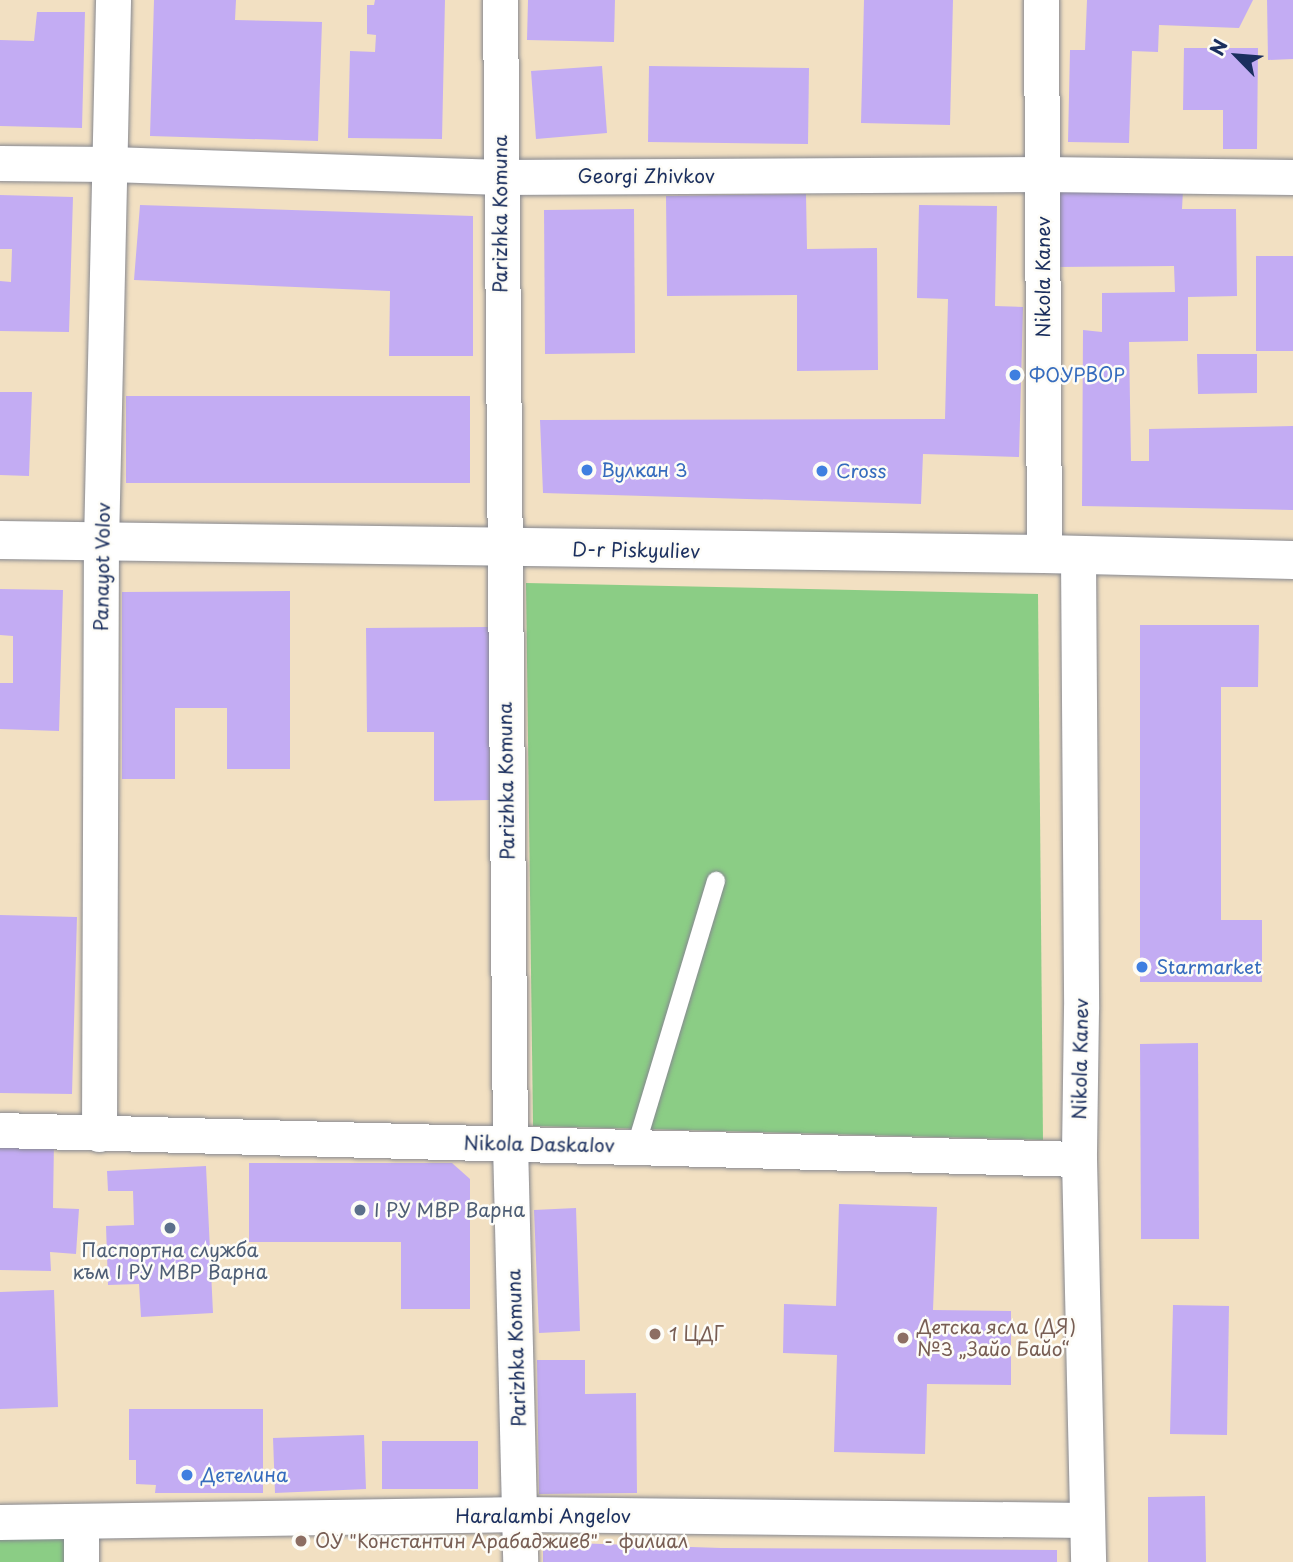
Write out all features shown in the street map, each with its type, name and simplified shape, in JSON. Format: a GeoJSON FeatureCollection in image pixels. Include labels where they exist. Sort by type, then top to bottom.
{"type":"FeatureCollection","features":[{"type":"Feature","properties":{"kind":"street","name":"Panayot Volov"},"geometry":{"type":"LineString","coordinates":[[99,1134],[102,543],[113,0]]}},
{"type":"Feature","properties":{"kind":"street","name":"Parizhka Komuna"},"geometry":{"type":"LineString","coordinates":[[500,0],[499,177],[510,1143],[521,1514],[520,1562]]}},
{"type":"Feature","properties":{"kind":"street","name":"Nikola Kanev"},"geometry":{"type":"LineString","coordinates":[[1041,0],[1042,174],[1081,1009],[1079,1159],[1088,1562]]}},
{"type":"Feature","properties":{"kind":"street","name":"Georgi Zhivkov"},"geometry":{"type":"LineString","coordinates":[[0,163],[499,177],[1042,174],[1293,177]]}},
{"type":"Feature","properties":{"kind":"street","name":"D-r Piskyuliev"},"geometry":{"type":"LineString","coordinates":[[0,540],[1061,555],[1286,562]]}},
{"type":"Feature","properties":{"kind":"street","name":"Nikola Daskalov"},"geometry":{"type":"LineString","coordinates":[[0,1130],[1079,1159]]}},
{"type":"Feature","properties":{"kind":"street","name":"Haralambi Angelov"},"geometry":{"type":"LineString","coordinates":[[0,1522],[521,1514],[1086,1520]]}},
{"type":"Feature","properties":{"kind":"street"},"geometry":{"type":"LineString","coordinates":[[80,1521],[81,1562]]}},
{"type":"Feature","properties":{"kind":"lane"},"geometry":{"type":"LineString","coordinates":[[636,1146],[716,881]]}},
{"type":"Feature","properties":{"kind":"green space"},"geometry":{"type":"Polygon","coordinates":[[[526,583],[1038,594],[1043,1140],[533,1126],[526,583]]]}},
{"type":"Feature","properties":{"kind":"green space"},"geometry":{"type":"Polygon","coordinates":[[[0,1533],[69,1533],[70,1562],[0,1562],[0,1533]]]}},
{"type":"Feature","properties":{"kind":"building"},"geometry":{"type":"Polygon","coordinates":[[[154,0],[236,0],[235,20],[322,22],[318,141],[150,136],[154,0]]]}},
{"type":"Feature","properties":{"kind":"building"},"geometry":{"type":"Polygon","coordinates":[[[375,0],[445,0],[442,139],[348,138],[350,51],[375,52],[376,35],[367,34],[367,5],[374,5],[375,0]]]}},
{"type":"Feature","properties":{"kind":"building"},"geometry":{"type":"Polygon","coordinates":[[[528,0],[615,0],[614,42],[527,40],[528,0]]]}},
{"type":"Feature","properties":{"kind":"building"},"geometry":{"type":"Polygon","coordinates":[[[864,0],[953,0],[950,125],[861,123],[864,0]]]}},
{"type":"Feature","properties":{"kind":"building"},"geometry":{"type":"Polygon","coordinates":[[[1087,0],[1253,0],[1239,28],[1159,25],[1158,52],[1132,51],[1129,143],[1068,142],[1070,50],[1085,50],[1087,0]]]}},
{"type":"Feature","properties":{"kind":"building"},"geometry":{"type":"Polygon","coordinates":[[[1267,0],[1293,0],[1293,59],[1268,60],[1267,0]]]}},
{"type":"Feature","properties":{"kind":"building"},"geometry":{"type":"Polygon","coordinates":[[[37,12],[85,12],[82,128],[0,126],[0,40],[34,41],[37,12]]]}},
{"type":"Feature","properties":{"kind":"building"},"geometry":{"type":"Polygon","coordinates":[[[1184,48],[1258,48],[1257,149],[1223,149],[1223,110],[1183,110],[1184,48]]]}},
{"type":"Feature","properties":{"kind":"building"},"geometry":{"type":"Polygon","coordinates":[[[602,66],[607,133],[536,139],[531,71],[602,66]]]}},
{"type":"Feature","properties":{"kind":"building"},"geometry":{"type":"Polygon","coordinates":[[[649,66],[809,68],[808,144],[648,142],[649,66]]]}},
{"type":"Feature","properties":{"kind":"building"},"geometry":{"type":"Polygon","coordinates":[[[1183,190],[1182,209],[1236,209],[1237,296],[1188,297],[1188,341],[1129,342],[1131,461],[1149,461],[1149,429],[1293,426],[1293,510],[1082,506],[1083,330],[1102,332],[1102,293],[1175,292],[1174,266],[1057,267],[1056,192],[1183,190]]]}},
{"type":"Feature","properties":{"kind":"building"},"geometry":{"type":"Polygon","coordinates":[[[806,194],[807,249],[877,248],[878,370],[797,371],[797,295],[667,296],[666,196],[806,194]]]}},
{"type":"Feature","properties":{"kind":"building"},"geometry":{"type":"Polygon","coordinates":[[[0,195],[73,197],[69,332],[0,331],[0,281],[11,282],[12,249],[0,249],[0,195]]]}},
{"type":"Feature","properties":{"kind":"building"},"geometry":{"type":"Polygon","coordinates":[[[140,205],[473,216],[473,356],[389,356],[390,291],[134,280],[140,205]]]}},
{"type":"Feature","properties":{"kind":"building"},"geometry":{"type":"Polygon","coordinates":[[[919,205],[997,206],[995,306],[1023,307],[1019,457],[923,454],[921,504],[543,493],[540,420],[945,419],[948,299],[917,298],[919,205]]]}},
{"type":"Feature","properties":{"kind":"building"},"geometry":{"type":"Polygon","coordinates":[[[634,209],[635,353],[545,354],[544,210],[634,209]]]}},
{"type":"Feature","properties":{"kind":"building"},"geometry":{"type":"Polygon","coordinates":[[[1256,256],[1293,256],[1293,351],[1256,351],[1256,256]]]}},
{"type":"Feature","properties":{"kind":"building"},"geometry":{"type":"Polygon","coordinates":[[[1197,354],[1257,354],[1257,393],[1198,394],[1197,354]]]}},
{"type":"Feature","properties":{"kind":"building"},"geometry":{"type":"Polygon","coordinates":[[[0,392],[32,392],[29,476],[0,475],[0,392]]]}},
{"type":"Feature","properties":{"kind":"building"},"geometry":{"type":"Polygon","coordinates":[[[126,396],[470,396],[470,483],[126,483],[126,396]]]}},
{"type":"Feature","properties":{"kind":"building"},"geometry":{"type":"Polygon","coordinates":[[[0,589],[63,590],[59,731],[0,729],[0,683],[13,683],[13,636],[0,635],[0,589]]]}},
{"type":"Feature","properties":{"kind":"building"},"geometry":{"type":"Polygon","coordinates":[[[290,591],[290,769],[227,769],[227,708],[175,708],[175,779],[122,779],[122,592],[290,591]]]}},
{"type":"Feature","properties":{"kind":"building"},"geometry":{"type":"Polygon","coordinates":[[[1140,625],[1259,625],[1258,687],[1221,687],[1221,920],[1262,920],[1262,982],[1140,982],[1140,625]]]}},
{"type":"Feature","properties":{"kind":"building"},"geometry":{"type":"Polygon","coordinates":[[[489,627],[490,800],[434,801],[434,732],[367,732],[366,628],[489,627]]]}},
{"type":"Feature","properties":{"kind":"building"},"geometry":{"type":"Polygon","coordinates":[[[0,915],[77,917],[72,1094],[0,1093],[0,915]]]}},
{"type":"Feature","properties":{"kind":"building"},"geometry":{"type":"Polygon","coordinates":[[[1198,1043],[1199,1239],[1141,1239],[1140,1044],[1198,1043]]]}},
{"type":"Feature","properties":{"kind":"building"},"geometry":{"type":"Polygon","coordinates":[[[0,1139],[54,1140],[53,1208],[79,1209],[76,1254],[50,1252],[51,1271],[0,1270],[0,1139]]]}},
{"type":"Feature","properties":{"kind":"building","name":"I РУ МВР Варна"},"geometry":{"type":"Polygon","coordinates":[[[249,1163],[452,1163],[470,1179],[470,1309],[401,1309],[401,1242],[249,1242],[249,1163]]]}},
{"type":"Feature","properties":{"kind":"building"},"geometry":{"type":"Polygon","coordinates":[[[206,1166],[213,1313],[141,1317],[139,1284],[108,1285],[106,1226],[134,1225],[133,1191],[108,1191],[107,1171],[206,1166]]]}},
{"type":"Feature","properties":{"kind":"building"},"geometry":{"type":"Polygon","coordinates":[[[839,1204],[937,1207],[933,1310],[1011,1311],[1011,1385],[927,1384],[925,1454],[834,1452],[837,1355],[783,1353],[784,1304],[836,1306],[839,1204]]]}},
{"type":"Feature","properties":{"kind":"building"},"geometry":{"type":"Polygon","coordinates":[[[576,1208],[580,1331],[539,1333],[534,1210],[576,1208]]]}},
{"type":"Feature","properties":{"kind":"building"},"geometry":{"type":"Polygon","coordinates":[[[54,1290],[58,1407],[0,1409],[0,1292],[54,1290]]]}},
{"type":"Feature","properties":{"kind":"building"},"geometry":{"type":"Polygon","coordinates":[[[1173,1305],[1229,1306],[1227,1435],[1170,1434],[1173,1305]]]}},
{"type":"Feature","properties":{"kind":"building"},"geometry":{"type":"Polygon","coordinates":[[[537,1360],[585,1360],[585,1394],[636,1393],[637,1493],[539,1494],[537,1360]]]}},
{"type":"Feature","properties":{"kind":"building"},"geometry":{"type":"Polygon","coordinates":[[[129,1409],[263,1409],[263,1493],[155,1493],[156,1485],[136,1484],[136,1460],[129,1460],[129,1409]]]}},
{"type":"Feature","properties":{"kind":"building"},"geometry":{"type":"Polygon","coordinates":[[[364,1435],[366,1489],[275,1493],[273,1438],[364,1435]]]}},
{"type":"Feature","properties":{"kind":"building"},"geometry":{"type":"Polygon","coordinates":[[[382,1441],[478,1441],[478,1489],[382,1489],[382,1441]]]}},
{"type":"Feature","properties":{"kind":"building"},"geometry":{"type":"Polygon","coordinates":[[[1205,1496],[1206,1562],[1148,1562],[1148,1497],[1205,1496]]]}},
{"type":"Feature","properties":{"kind":"building"},"geometry":{"type":"Polygon","coordinates":[[[543,1542],[721,1548],[1057,1550],[1057,1562],[543,1562],[543,1542]]]}},
{"type":"Feature","properties":{"kind":"place","name":"ФОУРВОР"},"geometry":{"type":"Point","coordinates":[1015,375]}},
{"type":"Feature","properties":{"kind":"place","name":"Вулкан 3"},"geometry":{"type":"Point","coordinates":[587,470]}},
{"type":"Feature","properties":{"kind":"place","name":"Cross"},"geometry":{"type":"Point","coordinates":[822,471]}},
{"type":"Feature","properties":{"kind":"place","name":"Starmarket"},"geometry":{"type":"Point","coordinates":[1142,967]}},
{"type":"Feature","properties":{"kind":"place","name":"I РУ МВР Варна"},"geometry":{"type":"Point","coordinates":[360,1210]}},
{"type":"Feature","properties":{"kind":"place","name":"Паспортна служба към I РУ МВР Варна"},"geometry":{"type":"Point","coordinates":[170,1228]}},
{"type":"Feature","properties":{"kind":"place","name":"1 ЦДГ"},"geometry":{"type":"Point","coordinates":[655,1334]}},
{"type":"Feature","properties":{"kind":"place","name":"Детска ясла (ДЯ) №3 „Зайо Байо“"},"geometry":{"type":"Point","coordinates":[903,1338]}},
{"type":"Feature","properties":{"kind":"place","name":"Детелина"},"geometry":{"type":"Point","coordinates":[187,1475]}},
{"type":"Feature","properties":{"kind":"place","name":"ОУ \"Константин Арабаджиев\" - филиал"},"geometry":{"type":"Point","coordinates":[301,1541]}}]}
